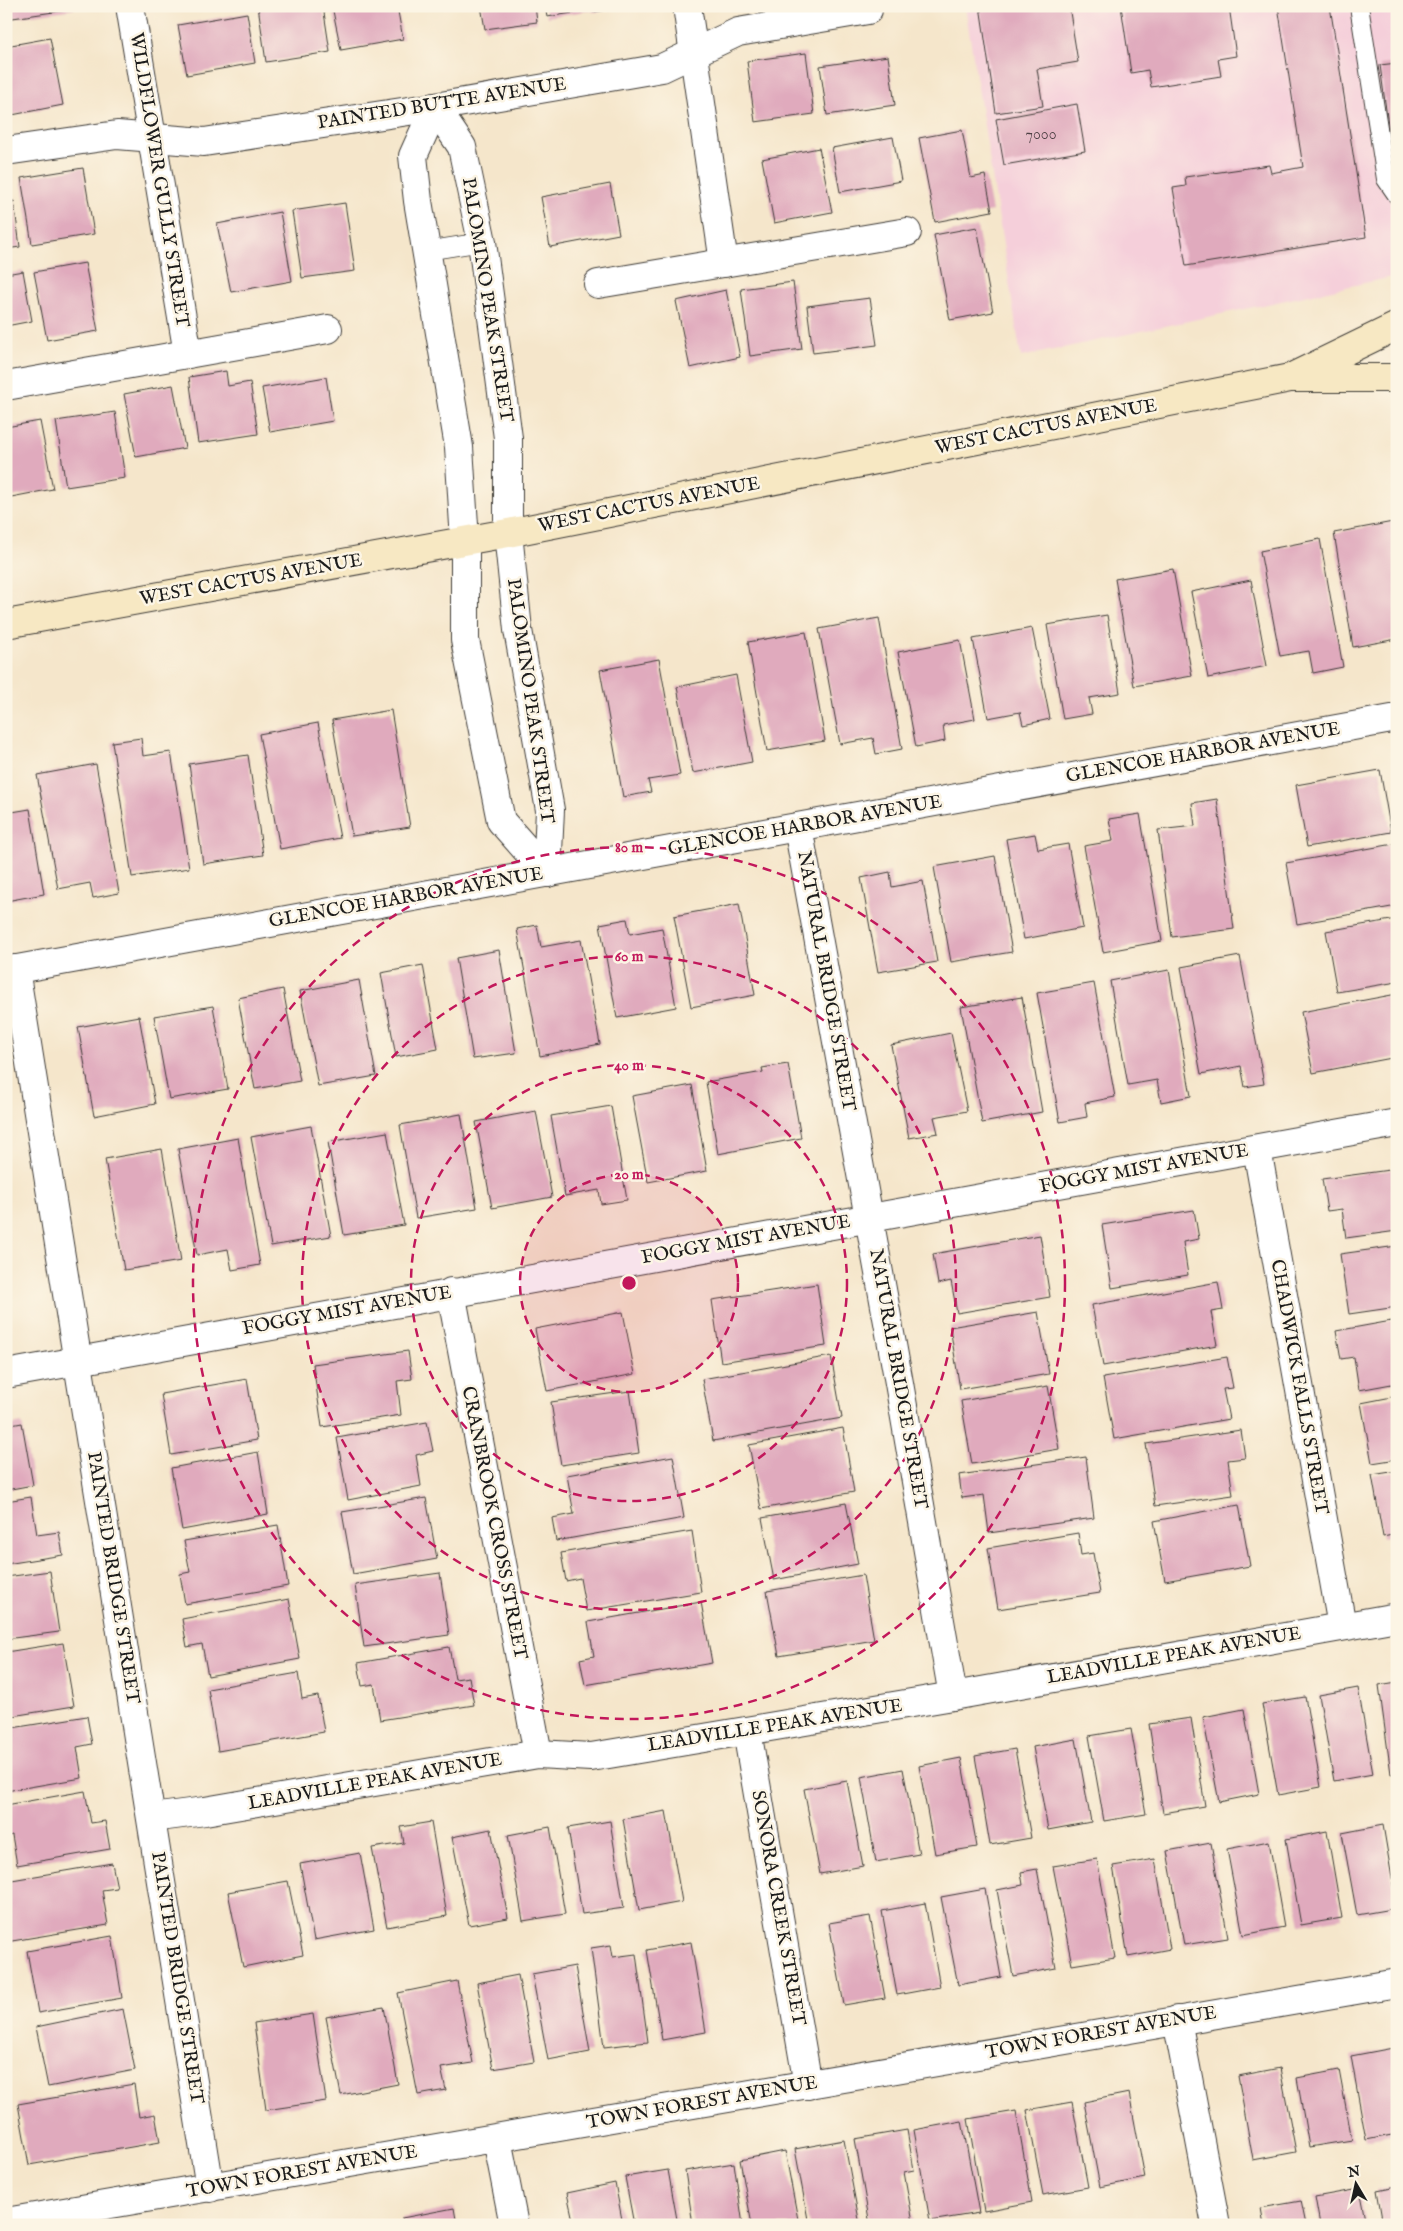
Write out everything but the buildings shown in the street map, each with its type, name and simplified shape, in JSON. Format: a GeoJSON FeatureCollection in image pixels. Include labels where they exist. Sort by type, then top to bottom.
{"type":"FeatureCollection","features":[{"type":"Feature","properties":{"kind":"main road","name":"WEST CACTUS AVENUE"},"geometry":{"type":"LineString","coordinates":[[1290,378],[1397,326]]}},
{"type":"Feature","properties":{"kind":"main road","name":"WEST CACTUS AVENUE"},"geometry":{"type":"LineString","coordinates":[[6,624],[465,542],[1290,378],[1397,378]]}},
{"type":"Feature","properties":{"kind":"street","name":"WILDFLOWER GULLY STREET"},"geometry":{"type":"LineString","coordinates":[[130,6],[188,354]]}},
{"type":"Feature","properties":{"kind":"street"},"geometry":{"type":"LineString","coordinates":[[687,6],[724,263]]}},
{"type":"Feature","properties":{"kind":"street","name":"PAINTED BUTTE AVENUE"},"geometry":{"type":"LineString","coordinates":[[6,151],[117,135],[204,142],[435,107],[662,68],[738,32],[868,10]]}},
{"type":"Feature","properties":{"kind":"street","name":"PALOMINO PEAK STREET"},"geometry":{"type":"LineString","coordinates":[[435,107],[462,147],[482,242],[508,438],[508,533],[518,630],[550,810],[547,873]]}},
{"type":"Feature","properties":{"kind":"street","name":"PALOMINO PEAK STREET"},"geometry":{"type":"LineString","coordinates":[[435,107],[413,156],[426,251],[459,447],[465,542],[465,640],[501,821],[547,873]]}},
{"type":"Feature","properties":{"kind":"street"},"geometry":{"type":"LineString","coordinates":[[598,284],[906,232]]}},
{"type":"Feature","properties":{"kind":"street","name":"WILDFLOWER GULLY STREET"},"geometry":{"type":"LineString","coordinates":[[6,386],[328,329]]}},
{"type":"Feature","properties":{"kind":"street","name":"GLENCOE HARBOR AVENUE"},"geometry":{"type":"LineString","coordinates":[[11,970],[1397,718]]}},
{"type":"Feature","properties":{"kind":"street","name":"NATURAL BRIDGE STREET"},"geometry":{"type":"LineString","coordinates":[[798,827],[954,1696]]}},
{"type":"Feature","properties":{"kind":"street","name":"PAINTED BRIDGE STREET"},"geometry":{"type":"LineString","coordinates":[[11,970],[78,1361],[210,2188]]}},
{"type":"Feature","properties":{"kind":"street","name":"FOGGY MIST AVENUE"},"geometry":{"type":"LineString","coordinates":[[6,1374],[451,1292],[1397,1123]]}},
{"type":"Feature","properties":{"kind":"street","name":"CHADWICK FALLS STREET"},"geometry":{"type":"LineString","coordinates":[[1257,1149],[1342,1626]]}},
{"type":"Feature","properties":{"kind":"street","name":"CRANBROOK CROSS STREET"},"geometry":{"type":"LineString","coordinates":[[451,1292],[538,1754]]}},
{"type":"Feature","properties":{"kind":"street","name":"LEADVILLE PEAK AVENUE"},"geometry":{"type":"LineString","coordinates":[[152,1818],[538,1754],[591,1757],[954,1696],[1397,1617]]}},
{"type":"Feature","properties":{"kind":"street","name":"SONORA CREEK STREET"},"geometry":{"type":"LineString","coordinates":[[747,1731],[808,2085]]}},
{"type":"Feature","properties":{"kind":"street","name":"TOWN FOREST AVENUE"},"geometry":{"type":"LineString","coordinates":[[6,2222],[1397,1983]]}},
{"type":"Feature","properties":{"kind":"street"},"geometry":{"type":"LineString","coordinates":[[1177,2020],[1216,2225]]}},
{"type":"Feature","properties":{"kind":"street"},"geometry":{"type":"LineString","coordinates":[[497,2139],[514,2225]]}},
{"type":"Feature","properties":{"kind":"lane"},"geometry":{"type":"LineString","coordinates":[[1359,6],[1386,179],[1397,195]]}},
{"type":"Feature","properties":{"kind":"lane"},"geometry":{"type":"LineString","coordinates":[[426,251],[482,242]]}},
{"type":"Feature","properties":{"kind":"shaded area"},"geometry":{"type":"Polygon","coordinates":[[[965,6],[1397,6],[1397,276],[1021,357],[965,6]]]}}]}
